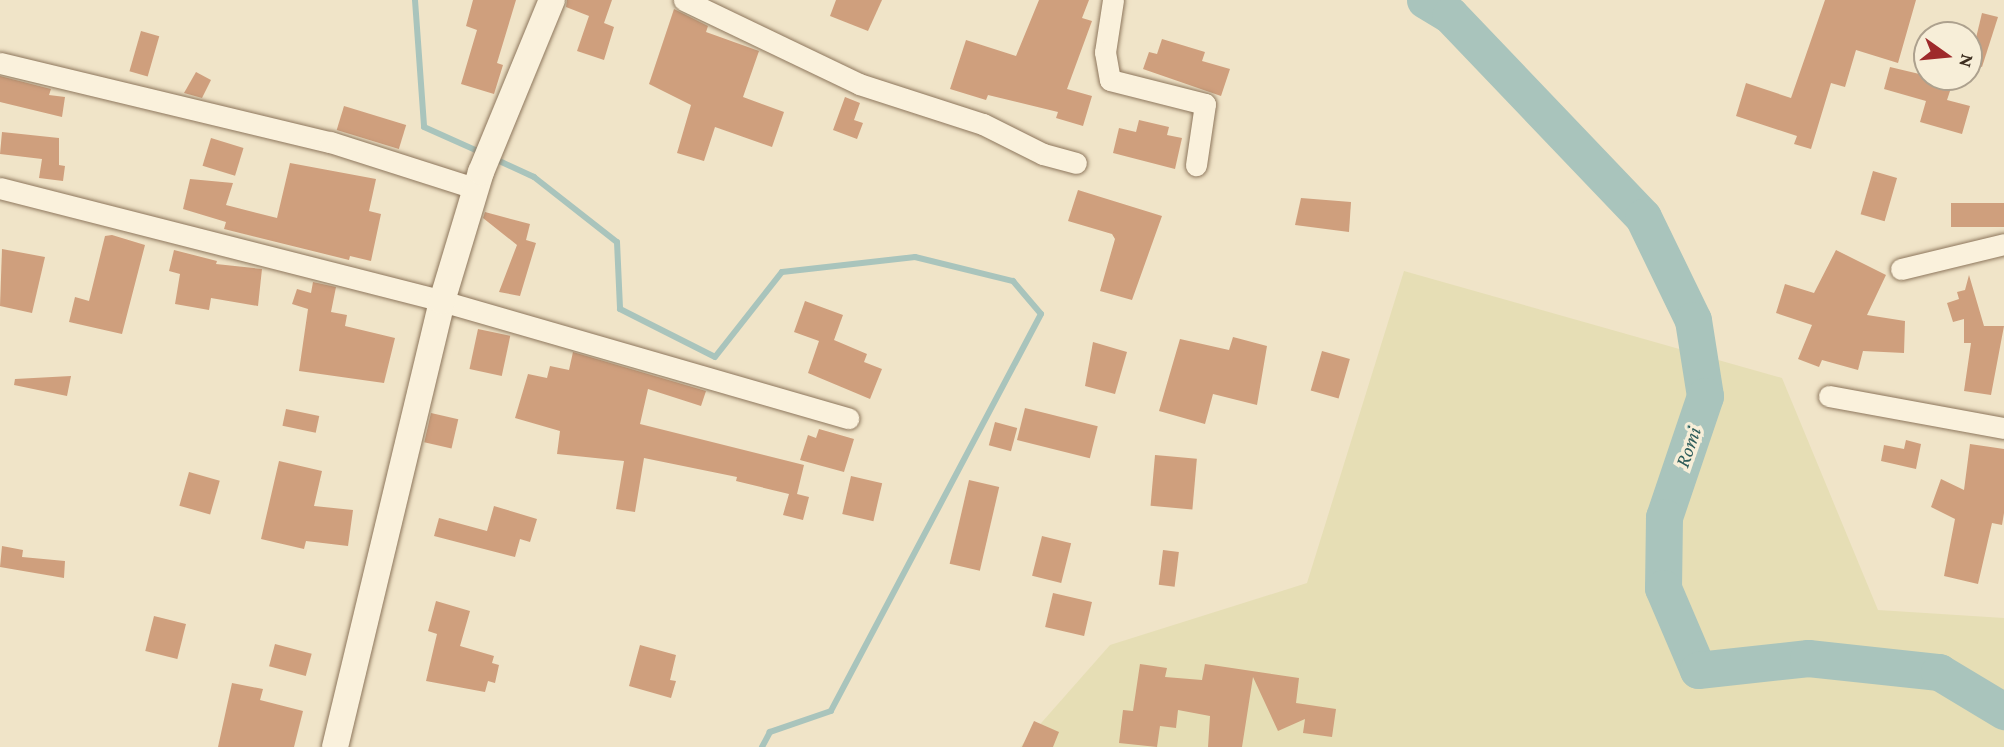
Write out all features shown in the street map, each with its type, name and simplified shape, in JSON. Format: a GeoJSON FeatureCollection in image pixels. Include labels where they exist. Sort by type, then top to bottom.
{"type":"FeatureCollection","features":[{"type":"Feature","properties":{"kind":"street"},"geometry":{"type":"LineString","coordinates":[[335,747],[442,301],[479,181],[552,0]]}},
{"type":"Feature","properties":{"kind":"street"},"geometry":{"type":"LineString","coordinates":[[684,0],[859,84],[983,124],[1043,154],[1076,163]]}},
{"type":"Feature","properties":{"kind":"street"},"geometry":{"type":"LineString","coordinates":[[1112,0],[1105,52],[1110,80],[1205,104],[1196,165]]}},
{"type":"Feature","properties":{"kind":"street"},"geometry":{"type":"LineString","coordinates":[[0,63],[330,142],[479,181]]}},
{"type":"Feature","properties":{"kind":"street"},"geometry":{"type":"LineString","coordinates":[[0,188],[442,301],[848,418]]}},
{"type":"Feature","properties":{"kind":"street"},"geometry":{"type":"LineString","coordinates":[[1901,269],[2004,244]]}},
{"type":"Feature","properties":{"kind":"street"},"geometry":{"type":"LineString","coordinates":[[1829,396],[2004,428]]}},
{"type":"Feature","properties":{"kind":"shaded area"},"geometry":{"type":"Polygon","coordinates":[[[1404,271],[1782,378],[1878,610],[2004,618],[2004,747],[1020,747],[1110,645],[1307,583],[1404,271]]]}},
{"type":"Feature","properties":{"kind":"building"},"geometry":{"type":"Polygon","coordinates":[[[473,0],[516,0],[497,63],[503,65],[494,94],[461,84],[477,30],[466,26],[473,0]]]}},
{"type":"Feature","properties":{"kind":"building"},"geometry":{"type":"Polygon","coordinates":[[[567,0],[612,0],[604,23],[614,27],[604,60],[577,51],[589,16],[566,7],[567,0]]]}},
{"type":"Feature","properties":{"kind":"building"},"geometry":{"type":"Polygon","coordinates":[[[836,0],[882,0],[868,31],[830,16],[836,0]]]}},
{"type":"Feature","properties":{"kind":"building"},"geometry":{"type":"Polygon","coordinates":[[[1039,0],[1089,0],[1082,18],[1092,21],[1067,89],[1092,96],[1083,126],[1056,118],[1058,112],[988,95],[986,100],[950,89],[966,40],[1016,56],[1039,0]]]}},
{"type":"Feature","properties":{"kind":"building"},"geometry":{"type":"Polygon","coordinates":[[[1825,0],[1916,0],[1898,63],[1856,50],[1845,87],[1831,83],[1811,149],[1794,144],[1797,136],[1736,116],[1746,83],[1791,98],[1825,0]]]}},
{"type":"Feature","properties":{"kind":"building"},"geometry":{"type":"Polygon","coordinates":[[[674,9],[708,26],[706,32],[759,51],[743,97],[784,112],[772,147],[715,127],[704,161],[677,153],[691,105],[649,84],[674,9]]]}},
{"type":"Feature","properties":{"kind":"building"},"geometry":{"type":"Polygon","coordinates":[[[1982,13],[1998,17],[1983,64],[1983,21],[1980,21],[1982,13]]]}},
{"type":"Feature","properties":{"kind":"building"},"geometry":{"type":"Polygon","coordinates":[[[141,31],[159,36],[148,77],[129,71],[141,31]]]}},
{"type":"Feature","properties":{"kind":"building"},"geometry":{"type":"Polygon","coordinates":[[[1162,39],[1205,52],[1202,61],[1230,69],[1221,96],[1143,69],[1149,52],[1157,54],[1162,39]]]}},
{"type":"Feature","properties":{"kind":"building"},"geometry":{"type":"Polygon","coordinates":[[[1890,67],[1913,72],[1913,91],[1950,91],[1947,100],[1970,106],[1962,134],[1920,122],[1926,101],[1884,89],[1890,67]]]}},
{"type":"Feature","properties":{"kind":"building"},"geometry":{"type":"Polygon","coordinates":[[[196,72],[211,80],[202,98],[184,93],[196,72]]]}},
{"type":"Feature","properties":{"kind":"building"},"geometry":{"type":"Polygon","coordinates":[[[0,76],[51,89],[49,95],[65,97],[62,117],[0,102],[0,76]]]}},
{"type":"Feature","properties":{"kind":"building"},"geometry":{"type":"Polygon","coordinates":[[[845,97],[860,103],[854,120],[863,123],[857,139],[833,130],[845,97]]]}},
{"type":"Feature","properties":{"kind":"building"},"geometry":{"type":"Polygon","coordinates":[[[344,106],[406,125],[399,149],[337,130],[344,106]]]}},
{"type":"Feature","properties":{"kind":"building"},"geometry":{"type":"Polygon","coordinates":[[[1139,120],[1169,127],[1167,135],[1182,138],[1175,169],[1113,153],[1119,128],[1136,132],[1139,120]]]}},
{"type":"Feature","properties":{"kind":"building"},"geometry":{"type":"Polygon","coordinates":[[[2,132],[59,138],[59,165],[65,166],[63,181],[39,178],[42,159],[0,154],[2,132]]]}},
{"type":"Feature","properties":{"kind":"building"},"geometry":{"type":"Polygon","coordinates":[[[211,138],[244,148],[235,176],[203,166],[211,138]]]}},
{"type":"Feature","properties":{"kind":"building"},"geometry":{"type":"Polygon","coordinates":[[[290,163],[376,179],[369,211],[381,214],[371,261],[350,256],[349,260],[224,229],[226,222],[183,209],[190,179],[233,183],[226,205],[277,218],[290,163]]]}},
{"type":"Feature","properties":{"kind":"building"},"geometry":{"type":"Polygon","coordinates":[[[1873,171],[1897,178],[1885,221],[1861,214],[1873,171]]]}},
{"type":"Feature","properties":{"kind":"building"},"geometry":{"type":"Polygon","coordinates":[[[1078,190],[1162,216],[1132,300],[1100,291],[1115,239],[1112,234],[1068,221],[1078,190]]]}},
{"type":"Feature","properties":{"kind":"building"},"geometry":{"type":"Polygon","coordinates":[[[1301,198],[1351,202],[1349,232],[1295,225],[1301,198]]]}},
{"type":"Feature","properties":{"kind":"building"},"geometry":{"type":"Polygon","coordinates":[[[1951,203],[2004,203],[2004,227],[1951,227],[1951,203]]]}},
{"type":"Feature","properties":{"kind":"building"},"geometry":{"type":"Polygon","coordinates":[[[485,212],[530,224],[526,240],[536,243],[520,296],[499,292],[517,245],[483,218],[485,212]]]}},
{"type":"Feature","properties":{"kind":"building"},"geometry":{"type":"Polygon","coordinates":[[[112,235],[145,245],[122,334],[69,322],[75,297],[89,301],[105,236],[112,235]]]}},
{"type":"Feature","properties":{"kind":"building"},"geometry":{"type":"Polygon","coordinates":[[[2,249],[45,257],[32,313],[0,306],[2,249]]]}},
{"type":"Feature","properties":{"kind":"building"},"geometry":{"type":"Polygon","coordinates":[[[174,250],[217,261],[216,264],[262,269],[258,306],[211,298],[209,310],[175,304],[180,274],[169,271],[174,250]]]}},
{"type":"Feature","properties":{"kind":"building"},"geometry":{"type":"Polygon","coordinates":[[[1836,250],[1886,275],[1867,315],[1905,321],[1904,353],[1863,351],[1858,370],[1822,360],[1819,367],[1798,359],[1812,325],[1776,313],[1785,284],[1814,293],[1836,250]]]}},
{"type":"Feature","properties":{"kind":"building"},"geometry":{"type":"Polygon","coordinates":[[[1969,275],[1984,326],[2004,326],[1991,395],[1964,391],[1971,343],[1964,343],[1964,319],[1953,322],[1947,303],[1959,299],[1957,292],[1965,290],[1969,275]]]}},
{"type":"Feature","properties":{"kind":"building"},"geometry":{"type":"Polygon","coordinates":[[[313,282],[336,287],[331,312],[347,315],[345,326],[395,338],[384,383],[299,371],[308,309],[292,304],[297,289],[311,293],[313,282]]]}},
{"type":"Feature","properties":{"kind":"building"},"geometry":{"type":"Polygon","coordinates":[[[805,301],[843,315],[834,340],[867,354],[864,362],[882,369],[870,399],[808,373],[819,341],[794,332],[805,301]]]}},
{"type":"Feature","properties":{"kind":"building"},"geometry":{"type":"Polygon","coordinates":[[[478,329],[510,336],[502,376],[469,369],[478,329]]]}},
{"type":"Feature","properties":{"kind":"building"},"geometry":{"type":"Polygon","coordinates":[[[1233,337],[1267,346],[1257,405],[1213,394],[1205,424],[1159,411],[1180,339],[1229,350],[1233,337]]]}},
{"type":"Feature","properties":{"kind":"building"},"geometry":{"type":"Polygon","coordinates":[[[1093,342],[1127,352],[1115,394],[1085,386],[1093,342]]]}},
{"type":"Feature","properties":{"kind":"building"},"geometry":{"type":"Polygon","coordinates":[[[1322,351],[1350,359],[1339,398],[1311,390],[1322,351]]]}},
{"type":"Feature","properties":{"kind":"building"},"geometry":{"type":"Polygon","coordinates":[[[573,352],[706,391],[701,406],[648,389],[640,424],[804,465],[797,494],[809,497],[803,520],[783,515],[789,494],[736,481],[737,477],[644,458],[635,512],[616,509],[624,461],[557,454],[560,431],[515,418],[528,374],[547,378],[550,366],[569,370],[573,352]]]}},
{"type":"Feature","properties":{"kind":"building"},"geometry":{"type":"Polygon","coordinates":[[[71,376],[67,396],[14,385],[15,379],[71,376]]]}},
{"type":"Feature","properties":{"kind":"building"},"geometry":{"type":"Polygon","coordinates":[[[1025,408],[1098,426],[1090,458],[1017,440],[1025,408]]]}},
{"type":"Feature","properties":{"kind":"building"},"geometry":{"type":"Polygon","coordinates":[[[286,409],[319,416],[316,433],[282,426],[286,409]]]}},
{"type":"Feature","properties":{"kind":"building"},"geometry":{"type":"Polygon","coordinates":[[[431,413],[458,419],[452,449],[424,442],[431,413]]]}},
{"type":"Feature","properties":{"kind":"building"},"geometry":{"type":"Polygon","coordinates":[[[995,422],[1017,428],[1011,451],[989,445],[995,422]]]}},
{"type":"Feature","properties":{"kind":"building"},"geometry":{"type":"Polygon","coordinates":[[[819,429],[854,439],[844,472],[800,460],[808,435],[816,438],[819,429]]]}},
{"type":"Feature","properties":{"kind":"building"},"geometry":{"type":"Polygon","coordinates":[[[1906,440],[1921,444],[1916,469],[1881,461],[1884,445],[1904,449],[1906,440]]]}},
{"type":"Feature","properties":{"kind":"building"},"geometry":{"type":"Polygon","coordinates":[[[1970,444],[2004,449],[2002,525],[1992,523],[1978,584],[1944,576],[1955,519],[1931,507],[1941,479],[1964,490],[1970,444]]]}},
{"type":"Feature","properties":{"kind":"building"},"geometry":{"type":"Polygon","coordinates":[[[1155,455],[1197,459],[1192,509],[1151,506],[1155,455]]]}},
{"type":"Feature","properties":{"kind":"building"},"geometry":{"type":"Polygon","coordinates":[[[279,461],[322,471],[314,506],[353,510],[348,546],[306,541],[304,549],[261,539],[279,461]]]}},
{"type":"Feature","properties":{"kind":"building"},"geometry":{"type":"Polygon","coordinates":[[[189,472],[220,481],[210,514],[179,506],[189,472]]]}},
{"type":"Feature","properties":{"kind":"building"},"geometry":{"type":"Polygon","coordinates":[[[851,476],[882,483],[873,521],[842,514],[851,476]]]}},
{"type":"Feature","properties":{"kind":"building"},"geometry":{"type":"Polygon","coordinates":[[[969,480],[999,487],[980,571],[950,564],[969,480]]]}},
{"type":"Feature","properties":{"kind":"building"},"geometry":{"type":"Polygon","coordinates":[[[494,506],[537,519],[530,542],[520,539],[515,557],[434,536],[439,518],[487,531],[494,506]]]}},
{"type":"Feature","properties":{"kind":"building"},"geometry":{"type":"Polygon","coordinates":[[[1042,536],[1071,543],[1061,583],[1032,576],[1042,536]]]}},
{"type":"Feature","properties":{"kind":"building"},"geometry":{"type":"Polygon","coordinates":[[[2,546],[23,550],[22,557],[65,561],[64,578],[0,567],[2,546]]]}},
{"type":"Feature","properties":{"kind":"building"},"geometry":{"type":"Polygon","coordinates":[[[1163,550],[1179,552],[1175,587],[1159,585],[1163,550]]]}},
{"type":"Feature","properties":{"kind":"building"},"geometry":{"type":"Polygon","coordinates":[[[1053,593],[1092,602],[1084,636],[1045,627],[1053,593]]]}},
{"type":"Feature","properties":{"kind":"building"},"geometry":{"type":"Polygon","coordinates":[[[436,601],[470,611],[460,646],[494,656],[492,663],[499,665],[495,683],[488,681],[485,692],[426,681],[437,634],[428,631],[436,601]]]}},
{"type":"Feature","properties":{"kind":"building"},"geometry":{"type":"Polygon","coordinates":[[[154,616],[186,624],[177,659],[145,651],[154,616]]]}},
{"type":"Feature","properties":{"kind":"building"},"geometry":{"type":"Polygon","coordinates":[[[275,644],[312,654],[306,676],[269,666],[275,644]]]}},
{"type":"Feature","properties":{"kind":"building"},"geometry":{"type":"Polygon","coordinates":[[[640,645],[676,655],[670,680],[676,681],[671,698],[629,686],[640,645]]]}},
{"type":"Feature","properties":{"kind":"building"},"geometry":{"type":"Polygon","coordinates":[[[1140,664],[1167,668],[1165,677],[1202,680],[1205,664],[1299,678],[1296,703],[1336,709],[1332,737],[1303,733],[1305,719],[1278,731],[1253,677],[1242,747],[1208,747],[1210,716],[1178,710],[1176,728],[1160,726],[1157,747],[1119,743],[1123,710],[1133,711],[1140,664]]]}},
{"type":"Feature","properties":{"kind":"building"},"geometry":{"type":"Polygon","coordinates":[[[232,683],[263,689],[260,700],[303,711],[294,747],[218,747],[232,683]]]}},
{"type":"Feature","properties":{"kind":"building"},"geometry":{"type":"Polygon","coordinates":[[[1034,721],[1059,732],[1053,747],[1022,747],[1034,721]]]}},
{"type":"Feature","properties":{"kind":"waterway"},"geometry":{"type":"LineString","coordinates":[[415,0],[424,127],[482,153]]}},
{"type":"Feature","properties":{"kind":"waterway","name":"Romi"},"geometry":{"type":"LineString","coordinates":[[1425,0],[1450,15],[1643,217],[1693,320],[1705,396],[1664,517],[1663,588],[1698,670],[1808,658],[1939,672],[2004,711]]}},
{"type":"Feature","properties":{"kind":"waterway"},"geometry":{"type":"LineString","coordinates":[[495,159],[534,177],[617,242],[620,309],[715,357],[782,272],[915,257],[1013,281],[1041,314],[831,711],[770,732],[762,747]]}}]}
